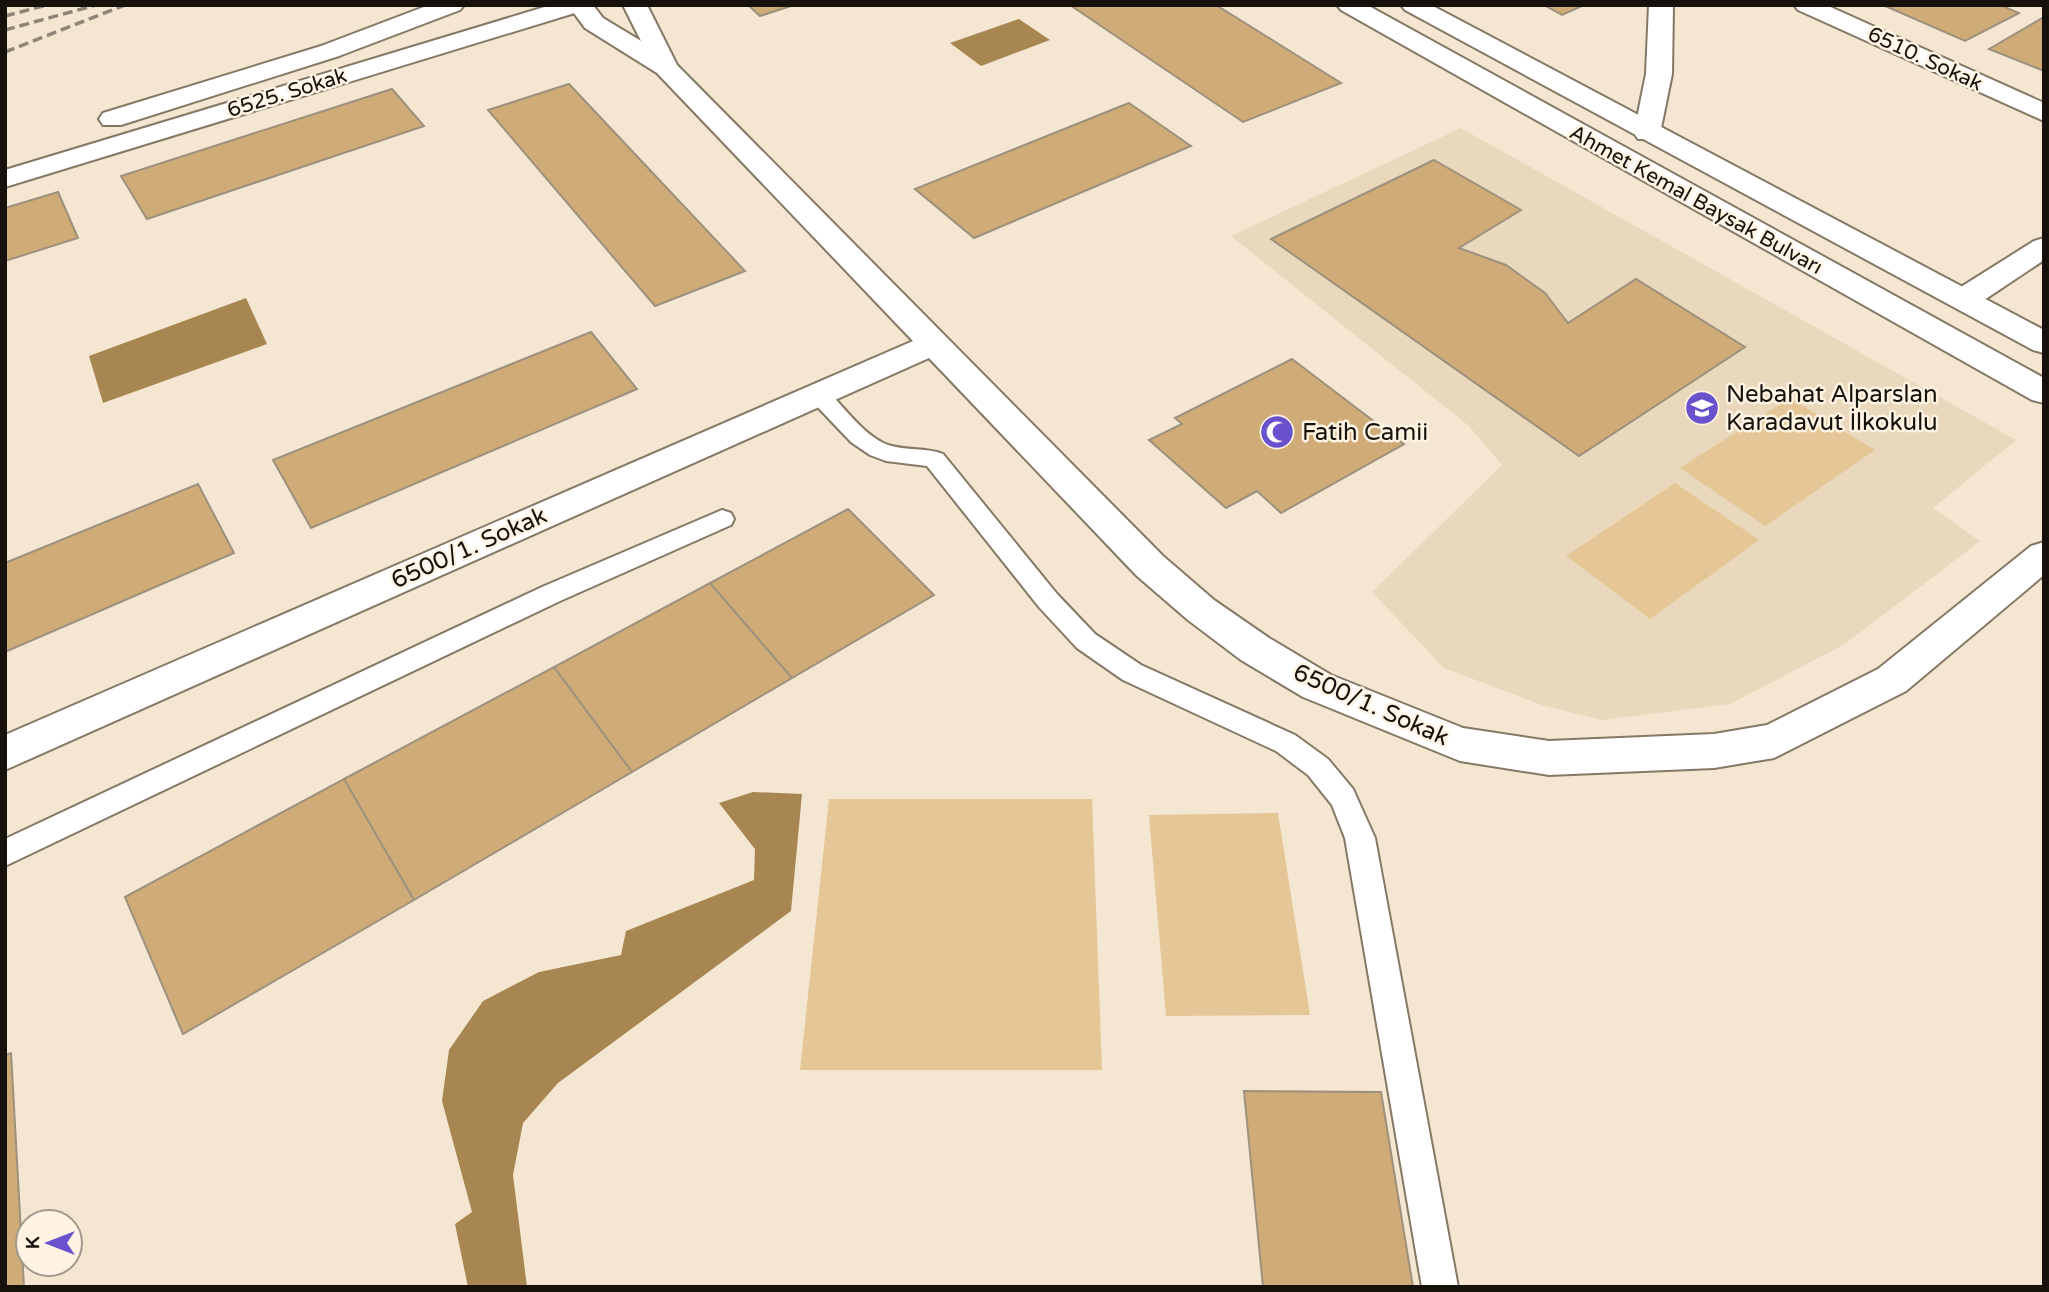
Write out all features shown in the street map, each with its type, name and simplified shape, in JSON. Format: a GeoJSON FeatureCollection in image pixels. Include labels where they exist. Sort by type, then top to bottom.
{"type":"FeatureCollection","features":[{"type":"Feature","properties":{"kind":"street","name":"6525. Sokak"},"geometry":{"type":"LineString","coordinates":[[94,124],[330,51],[452,5]]}},
{"type":"Feature","properties":{"kind":"street"},"geometry":{"type":"LineString","coordinates":[[539,5],[577,6],[594,23],[666,68]]}},
{"type":"Feature","properties":{"kind":"street"},"geometry":{"type":"LineString","coordinates":[[635,5],[666,68]]}},
{"type":"Feature","properties":{"kind":"street","name":"Ahmet Kemal Baysak Bulvarı"},"geometry":{"type":"LineString","coordinates":[[1349,5],[2044,392]]}},
{"type":"Feature","properties":{"kind":"street","name":"Ahmet Kemal Baysak Bulvarı"},"geometry":{"type":"LineString","coordinates":[[1413,5],[2044,342]]}},
{"type":"Feature","properties":{"kind":"street"},"geometry":{"type":"LineString","coordinates":[[1647,132],[1659,74],[1661,5]]}},
{"type":"Feature","properties":{"kind":"street","name":"6510. Sokak"},"geometry":{"type":"LineString","coordinates":[[1807,5],[2044,113]]}},
{"type":"Feature","properties":{"kind":"street","name":"6525. Sokak"},"geometry":{"type":"LineString","coordinates":[[5,179],[577,6]]}},
{"type":"Feature","properties":{"kind":"street","name":"6500/1. Sokak"},"geometry":{"type":"LineString","coordinates":[[666,68],[1150,566],[1201,610],[1255,649],[1317,686],[1460,744],[1549,758],[1714,751],[1774,741],[1892,680],[2044,555]]}},
{"type":"Feature","properties":{"kind":"street"},"geometry":{"type":"LineString","coordinates":[[1964,299],[2044,247]]}},
{"type":"Feature","properties":{"kind":"street","name":"6500/1. Sokak"},"geometry":{"type":"LineString","coordinates":[[5,753],[933,344]]}},
{"type":"Feature","properties":{"kind":"lane"},"geometry":{"type":"LineString","coordinates":[[818,394],[874,448],[935,460],[1056,612],[1098,651],[1155,684],[1294,746],[1314,760],[1338,787],[1354,817],[1360,838],[1440,1287]]}},
{"type":"Feature","properties":{"kind":"lane"},"geometry":{"type":"LineString","coordinates":[[5,853],[551,594],[722,519]]}},
{"type":"Feature","properties":{"kind":"shaded area"},"geometry":{"type":"Polygon","coordinates":[[[1019,19],[1050,40],[981,66],[950,43],[1019,19]]]}},
{"type":"Feature","properties":{"kind":"shaded area","name":"Nebahat Alparslan Karadavut İlkokulu"},"geometry":{"type":"Polygon","coordinates":[[[1461,128],[2016,440],[1933,508],[1980,541],[1845,644],[1730,704],[1602,720],[1542,705],[1444,668],[1372,592],[1502,465],[1469,426],[1231,236],[1461,128]]]}},
{"type":"Feature","properties":{"kind":"shaded area"},"geometry":{"type":"Polygon","coordinates":[[[246,298],[267,344],[103,403],[89,356],[246,298]]]}},
{"type":"Feature","properties":{"kind":"shaded area"},"geometry":{"type":"Polygon","coordinates":[[[1790,398],[1875,450],[1765,526],[1680,468],[1790,398]]]}},
{"type":"Feature","properties":{"kind":"shaded area"},"geometry":{"type":"Polygon","coordinates":[[[1675,483],[1759,540],[1650,619],[1566,556],[1675,483]]]}},
{"type":"Feature","properties":{"kind":"shaded area"},"geometry":{"type":"Polygon","coordinates":[[[753,792],[802,794],[791,911],[558,1083],[523,1123],[513,1175],[527,1287],[468,1287],[455,1224],[472,1212],[442,1101],[449,1050],[483,1001],[539,972],[621,955],[626,931],[754,880],[755,849],[719,803],[753,792]]]}},
{"type":"Feature","properties":{"kind":"shaded area"},"geometry":{"type":"Polygon","coordinates":[[[829,799],[1092,799],[1102,1070],[800,1070],[829,799]]]}},
{"type":"Feature","properties":{"kind":"shaded area"},"geometry":{"type":"Polygon","coordinates":[[[1278,813],[1310,1015],[1166,1016],[1149,815],[1278,813]]]}},
{"type":"Feature","properties":{"kind":"building"},"geometry":{"type":"Polygon","coordinates":[[[748,5],[794,5],[760,16],[748,5]]]}},
{"type":"Feature","properties":{"kind":"building"},"geometry":{"type":"Polygon","coordinates":[[[1070,5],[1216,5],[1341,83],[1243,122],[1070,5]]]}},
{"type":"Feature","properties":{"kind":"building"},"geometry":{"type":"Polygon","coordinates":[[[1544,5],[1584,5],[1562,15],[1544,5]]]}},
{"type":"Feature","properties":{"kind":"building"},"geometry":{"type":"Polygon","coordinates":[[[1883,5],[2000,5],[2019,13],[1965,41],[1883,5]]]}},
{"type":"Feature","properties":{"kind":"building"},"geometry":{"type":"Polygon","coordinates":[[[2044,17],[2044,71],[1989,49],[2044,17]]]}},
{"type":"Feature","properties":{"kind":"building"},"geometry":{"type":"Polygon","coordinates":[[[569,84],[745,271],[655,306],[488,110],[569,84]]]}},
{"type":"Feature","properties":{"kind":"building"},"geometry":{"type":"Polygon","coordinates":[[[392,89],[424,126],[147,219],[121,176],[392,89]]]}},
{"type":"Feature","properties":{"kind":"building"},"geometry":{"type":"Polygon","coordinates":[[[1129,103],[1191,146],[974,238],[915,189],[1129,103]]]}},
{"type":"Feature","properties":{"kind":"building","name":"Nebahat Alparslan Karadavut İlkokulu"},"geometry":{"type":"Polygon","coordinates":[[[1434,160],[1521,210],[1459,248],[1506,265],[1545,293],[1568,323],[1636,279],[1745,347],[1579,456],[1271,239],[1434,160]]]}},
{"type":"Feature","properties":{"kind":"building"},"geometry":{"type":"Polygon","coordinates":[[[58,192],[78,238],[5,261],[5,208],[58,192]]]}},
{"type":"Feature","properties":{"kind":"building"},"geometry":{"type":"Polygon","coordinates":[[[591,332],[637,389],[311,528],[273,460],[591,332]]]}},
{"type":"Feature","properties":{"kind":"building","name":"Fatih Camii"},"geometry":{"type":"Polygon","coordinates":[[[1292,359],[1404,444],[1281,513],[1257,491],[1226,508],[1149,440],[1182,424],[1175,418],[1292,359]]]}},
{"type":"Feature","properties":{"kind":"building"},"geometry":{"type":"Polygon","coordinates":[[[198,484],[234,553],[5,652],[5,563],[198,484]]]}},
{"type":"Feature","properties":{"kind":"building"},"geometry":{"type":"Polygon","coordinates":[[[848,509],[934,595],[792,678],[710,583],[848,509]]]}},
{"type":"Feature","properties":{"kind":"building"},"geometry":{"type":"Polygon","coordinates":[[[710,583],[792,678],[632,772],[554,667],[710,583]]]}},
{"type":"Feature","properties":{"kind":"building"},"geometry":{"type":"Polygon","coordinates":[[[554,667],[632,772],[414,900],[344,779],[554,667]]]}},
{"type":"Feature","properties":{"kind":"building"},"geometry":{"type":"Polygon","coordinates":[[[344,779],[414,900],[183,1034],[125,897],[344,779]]]}},
{"type":"Feature","properties":{"kind":"building"},"geometry":{"type":"Polygon","coordinates":[[[11,1053],[20,1208],[14,1208],[14,1278],[24,1278],[24,1287],[5,1287],[5,1055],[11,1053]]]}},
{"type":"Feature","properties":{"kind":"building"},"geometry":{"type":"Polygon","coordinates":[[[1244,1091],[1381,1092],[1413,1287],[1263,1287],[1244,1091]]]}},
{"type":"Feature","properties":{"kind":"railway"},"geometry":{"type":"LineString","coordinates":[[5,16],[47,5]]}},
{"type":"Feature","properties":{"kind":"railway"},"geometry":{"type":"LineString","coordinates":[[5,30],[96,5]]}},
{"type":"Feature","properties":{"kind":"railway"},"geometry":{"type":"LineString","coordinates":[[5,52],[125,5]]}},
{"type":"Feature","properties":{"kind":"place","name":"Nebahat Alparslan Karadavut İlkokulu"},"geometry":{"type":"Point","coordinates":[1702,408]}},
{"type":"Feature","properties":{"kind":"place","name":"Fatih Camii"},"geometry":{"type":"Point","coordinates":[1277,432]}}]}
